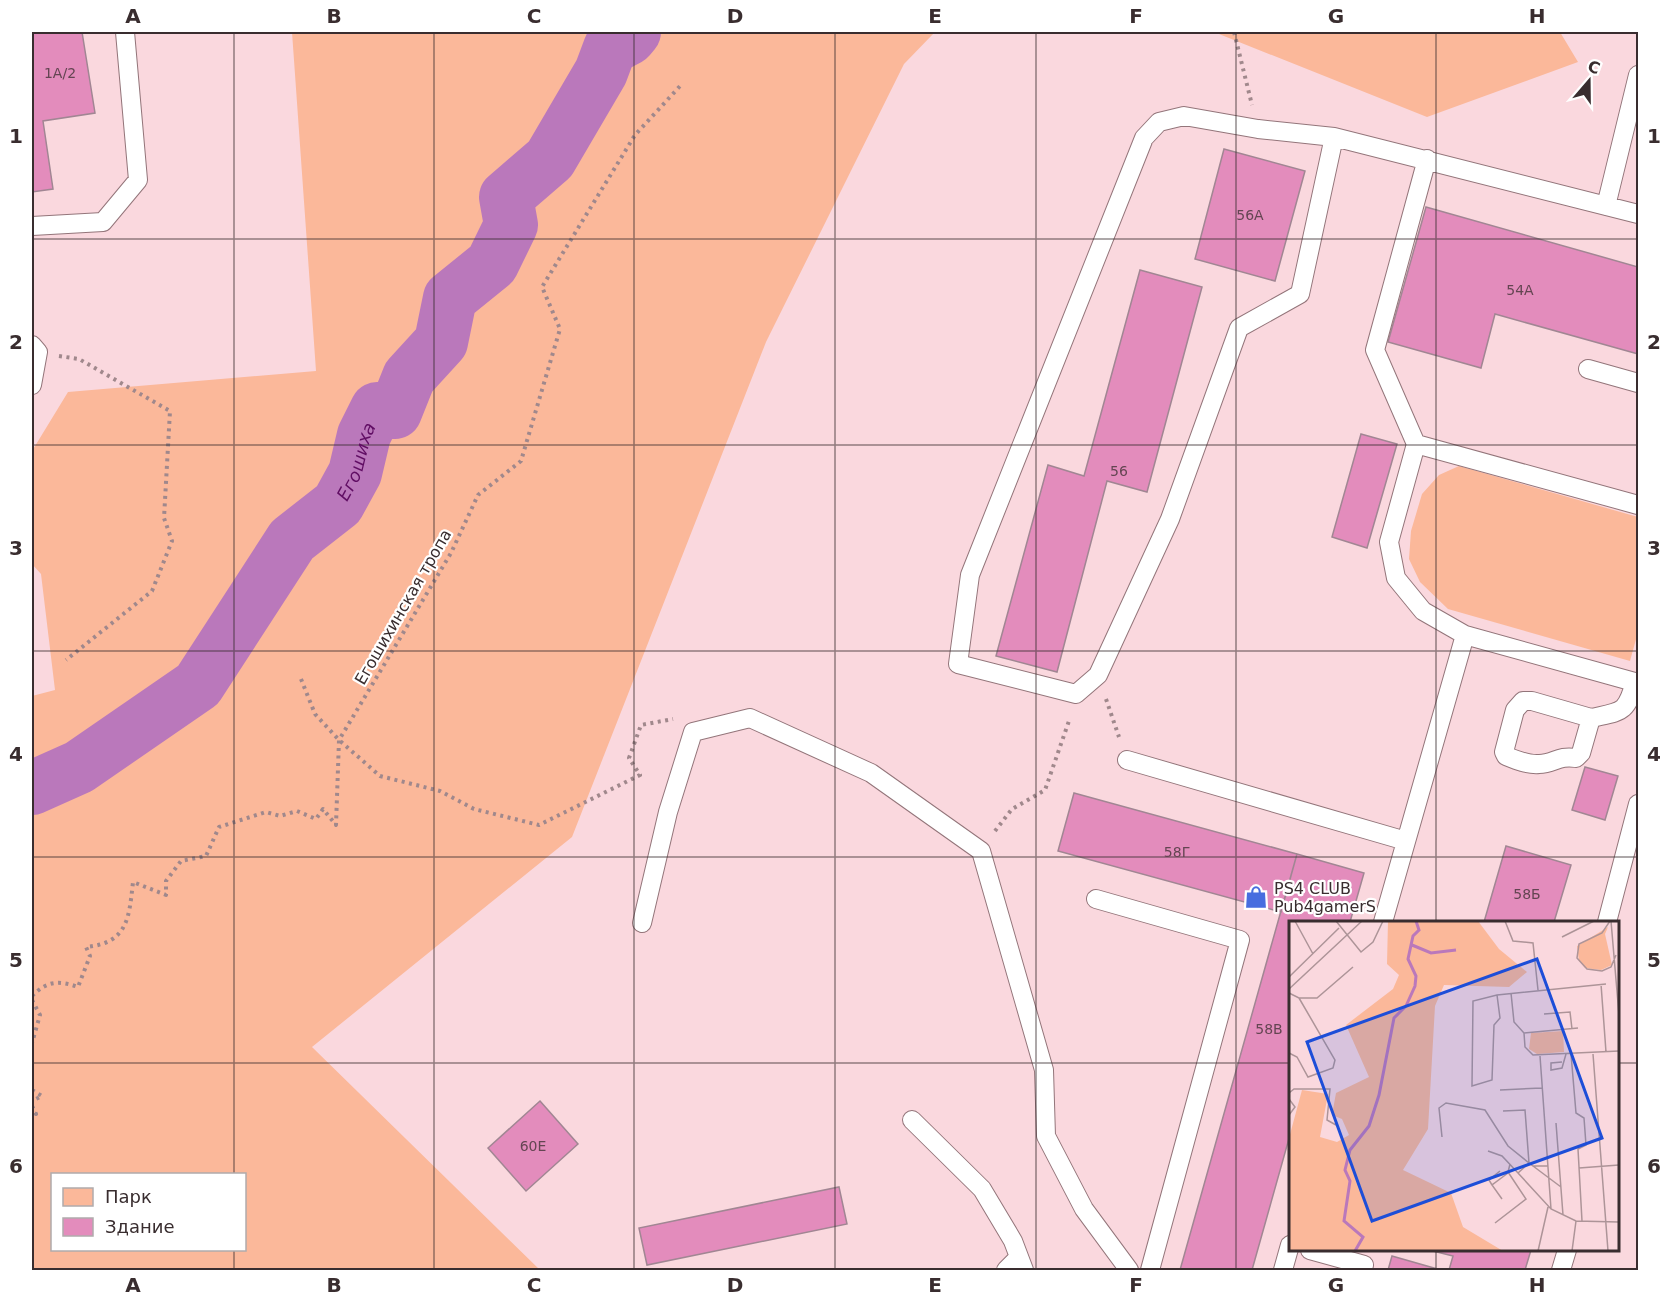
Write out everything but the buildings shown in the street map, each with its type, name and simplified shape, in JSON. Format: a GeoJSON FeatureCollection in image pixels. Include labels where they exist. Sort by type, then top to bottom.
{"type":"FeatureCollection","features":[{"type":"Feature","properties":{"kind":"lane"},"geometry":{"type":"LineString","coordinates":[[32,226],[103,222],[138,180],[125,32]]}},
{"type":"Feature","properties":{"kind":"lane"},"geometry":{"type":"LineString","coordinates":[[1606,206],[1638,75]]}},
{"type":"Feature","properties":{"kind":"lane"},"geometry":{"type":"LineString","coordinates":[[1334,137],[1299,294],[1239,328],[1170,519],[1098,675],[1077,694],[958,664],[970,575],[1144,138],[1159,122],[1184,116],[1258,129],[1334,137],[1638,214]]}},
{"type":"Feature","properties":{"kind":"lane"},"geometry":{"type":"LineString","coordinates":[[1427,159],[1376,350],[1416,444],[1389,542],[1396,578],[1424,611],[1465,635],[1637,682],[1628,705],[1622,710],[1591,718],[1523,701],[1515,710],[1504,752],[1512,758],[1540,765],[1561,756],[1576,758],[1581,753],[1591,718]]}},
{"type":"Feature","properties":{"kind":"lane"},"geometry":{"type":"LineString","coordinates":[[32,385],[35,349]]}},
{"type":"Feature","properties":{"kind":"lane"},"geometry":{"type":"LineString","coordinates":[[1588,369],[1638,383]]}},
{"type":"Feature","properties":{"kind":"lane"},"geometry":{"type":"LineString","coordinates":[[1416,444],[1638,505]]}},
{"type":"Feature","properties":{"kind":"lane"},"geometry":{"type":"LineString","coordinates":[[1383,921],[1465,635]]}},
{"type":"Feature","properties":{"kind":"lane"},"geometry":{"type":"LineString","coordinates":[[642,923],[668,812],[693,732],[750,718],[871,773],[981,851],[1044,1070],[1046,1136],[1084,1209],[1129,1270]]}},
{"type":"Feature","properties":{"kind":"lane"},"geometry":{"type":"LineString","coordinates":[[1127,760],[1406,841]]}},
{"type":"Feature","properties":{"kind":"lane"},"geometry":{"type":"LineString","coordinates":[[1607,921],[1638,804]]}},
{"type":"Feature","properties":{"kind":"lane"},"geometry":{"type":"LineString","coordinates":[[1096,899],[1240,940],[1150,1270]]}},
{"type":"Feature","properties":{"kind":"lane"},"geometry":{"type":"LineString","coordinates":[[912,1120],[982,1189],[1013,1241],[1022,1264],[1006,1270]]}},
{"type":"Feature","properties":{"kind":"lane"},"geometry":{"type":"LineString","coordinates":[[1283,1270],[1289,1249]]}},
{"type":"Feature","properties":{"kind":"lane"},"geometry":{"type":"LineString","coordinates":[[1315,1251],[1365,1262]]}},
{"type":"Feature","properties":{"kind":"lane"},"geometry":{"type":"LineString","coordinates":[[1561,1270],[1567,1251]]}},
{"type":"Feature","properties":{"kind":"path"},"geometry":{"type":"LineString","coordinates":[[1234,32],[1258,129]]}},
{"type":"Feature","properties":{"kind":"path","name":"Егошихинская тропа"},"geometry":{"type":"LineString","coordinates":[[32,1043],[40,1015],[32,998],[42,985],[60,981],[78,987],[90,956],[86,947],[102,946],[122,932],[129,916],[133,882],[166,894],[166,881],[181,861],[206,856],[219,827],[266,812],[280,816],[297,811],[316,819],[323,810],[336,825],[339,740],[451,553],[478,495],[521,461],[560,329],[542,287],[635,135],[681,85]]}},
{"type":"Feature","properties":{"kind":"path"},"geometry":{"type":"LineString","coordinates":[[35,349],[79,359],[170,411],[164,518],[172,541],[152,591],[66,660]]}},
{"type":"Feature","properties":{"kind":"path"},"geometry":{"type":"LineString","coordinates":[[1098,675],[1127,760]]}},
{"type":"Feature","properties":{"kind":"path"},"geometry":{"type":"LineString","coordinates":[[301,679],[315,714],[339,740],[380,776],[440,791],[474,809],[539,825],[640,775],[629,758],[641,725],[681,717]]}},
{"type":"Feature","properties":{"kind":"path"},"geometry":{"type":"LineString","coordinates":[[981,851],[1012,809],[1045,790],[1077,694]]}},
{"type":"Feature","properties":{"kind":"path"},"geometry":{"type":"LineString","coordinates":[[32,1090],[42,1096],[32,1101]]}},
{"type":"Feature","properties":{"kind":"path"},"geometry":{"type":"LineString","coordinates":[[32,1106],[36,1114],[32,1112]]}},
{"type":"Feature","properties":{"kind":"green space"},"geometry":{"type":"Polygon","coordinates":[[[292,32],[935,32],[904,64],[766,342],[572,837],[312,1047],[540,1270],[32,1270],[32,696],[55,690],[41,574],[32,564],[32,451],[68,392],[316,371],[292,32]]]}},
{"type":"Feature","properties":{"kind":"green space"},"geometry":{"type":"Polygon","coordinates":[[[1214,32],[1560,32],[1578,62],[1427,117],[1214,32]]]}},
{"type":"Feature","properties":{"kind":"green space"},"geometry":{"type":"Polygon","coordinates":[[[1459,466],[1638,517],[1638,632],[1630,661],[1448,609],[1420,582],[1409,559],[1411,531],[1422,494],[1439,475],[1459,466]]]}},
{"type":"Feature","properties":{"kind":"waterway","name":"Егошиха"},"geometry":{"type":"LineString","coordinates":[[32,788],[79,767],[198,685],[292,540],[338,504],[355,473],[364,435],[377,409],[395,412],[409,377],[441,342],[450,298],[492,264],[511,225],[506,197],[550,159],[601,72],[610,48],[629,38],[634,32]]}},
{"type":"Feature","properties":{"kind":"place","name":"PS4 CLUB Pub4gamerS"},"geometry":{"type":"Point","coordinates":[1256,897]}}]}
